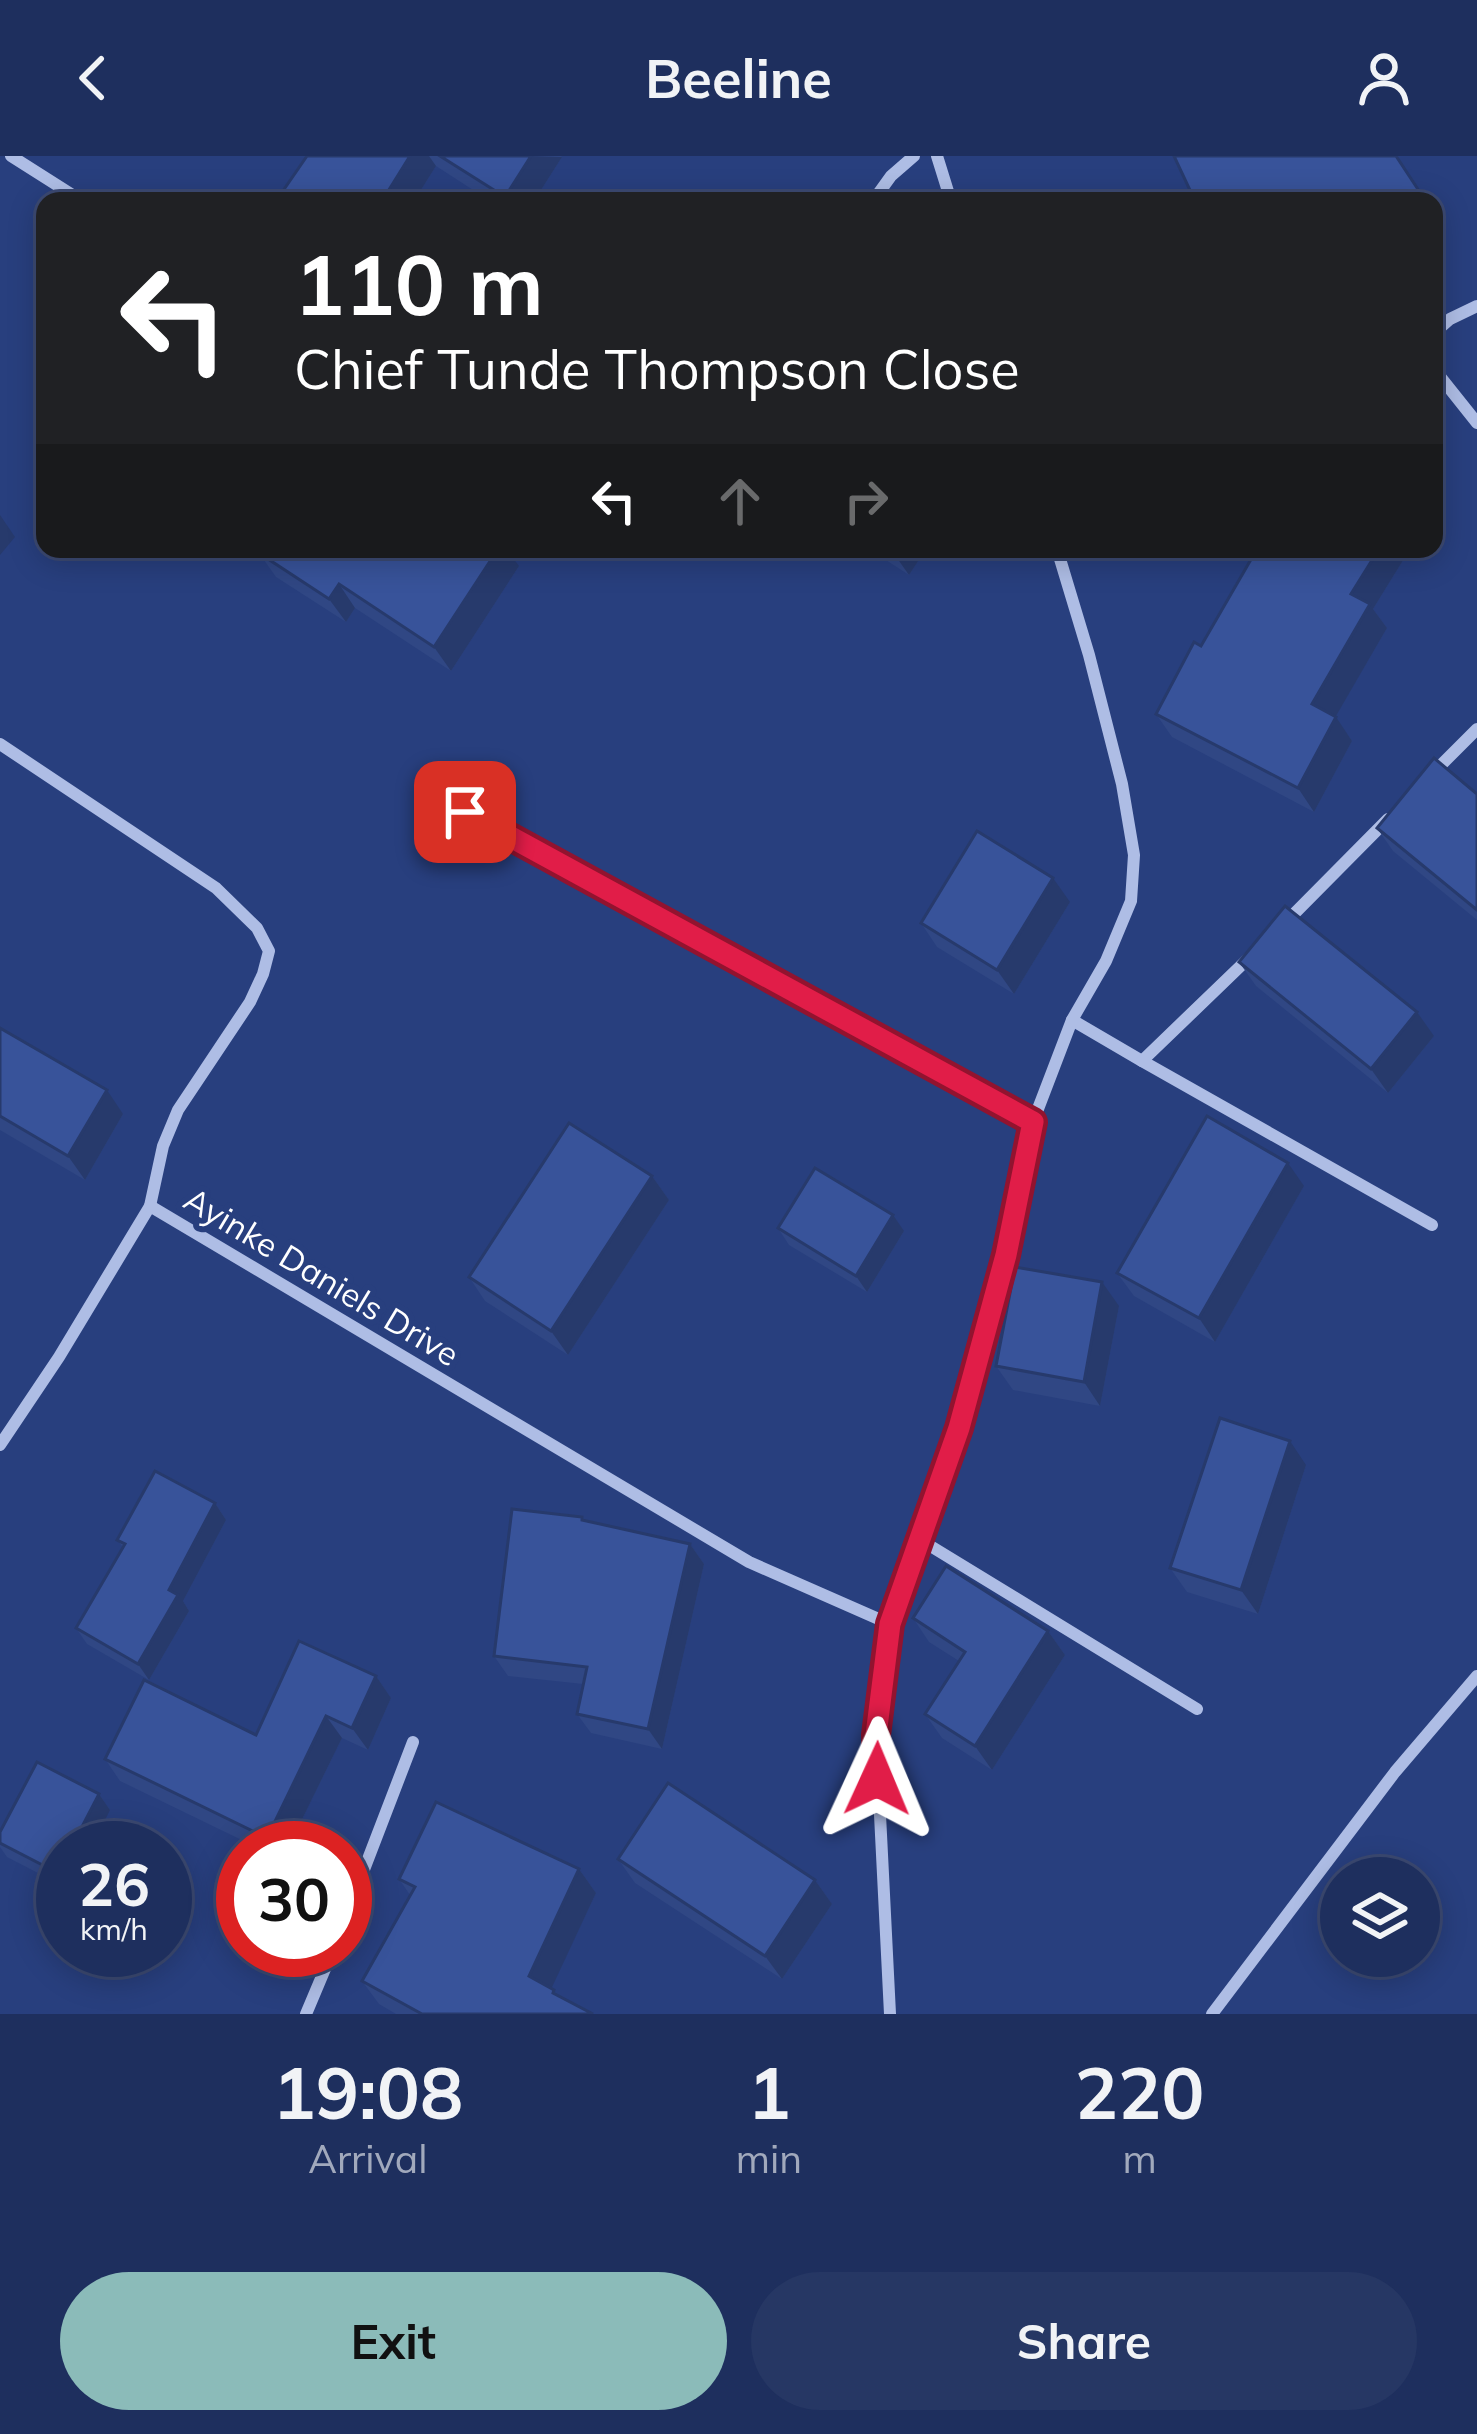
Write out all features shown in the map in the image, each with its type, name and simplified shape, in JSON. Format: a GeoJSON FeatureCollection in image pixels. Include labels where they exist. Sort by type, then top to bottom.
{"type":"FeatureCollection","features":[{"type":"Feature","properties":{"kind":"street"},"geometry":{"type":"LineString","coordinates":[[11,156],[68,192]]}},
{"type":"Feature","properties":{"kind":"street"},"geometry":{"type":"LineString","coordinates":[[879,192],[914,156]]}},
{"type":"Feature","properties":{"kind":"street"},"geometry":{"type":"LineString","coordinates":[[937,156],[948,192]]}},
{"type":"Feature","properties":{"kind":"street"},"geometry":{"type":"LineString","coordinates":[[1443,325],[1477,306]]}},
{"type":"Feature","properties":{"kind":"street"},"geometry":{"type":"LineString","coordinates":[[1443,380],[1477,423]]}},
{"type":"Feature","properties":{"kind":"street"},"geometry":{"type":"LineString","coordinates":[[890,2014],[876,1735],[890,1624],[959,1428],[1006,1255],[1033,1122],[1072,1021],[1106,961],[1131,901],[1135,855],[1122,784],[1060,558]]}},
{"type":"Feature","properties":{"kind":"street"},"geometry":{"type":"LineString","coordinates":[[1427,779],[1477,729]]}},
{"type":"Feature","properties":{"kind":"street","name":"Ayinke Daniels Drive"},"geometry":{"type":"LineString","coordinates":[[0,744],[216,888],[267,944],[263,974],[250,1002],[167,1133],[150,1206],[749,1562],[890,1624]]}},
{"type":"Feature","properties":{"kind":"street"},"geometry":{"type":"LineString","coordinates":[[465,812],[1033,1122]]}},
{"type":"Feature","properties":{"kind":"street"},"geometry":{"type":"LineString","coordinates":[[1279,928],[1394,813]]}},
{"type":"Feature","properties":{"kind":"street"},"geometry":{"type":"LineString","coordinates":[[1142,1061],[1262,945]]}},
{"type":"Feature","properties":{"kind":"street"},"geometry":{"type":"LineString","coordinates":[[1072,1021],[1432,1225]]}},
{"type":"Feature","properties":{"kind":"street"},"geometry":{"type":"LineString","coordinates":[[0,1444],[150,1206]]}},
{"type":"Feature","properties":{"kind":"street"},"geometry":{"type":"LineString","coordinates":[[919,1539],[1197,1708]]}},
{"type":"Feature","properties":{"kind":"street"},"geometry":{"type":"LineString","coordinates":[[1212,2014],[1395,1772],[1477,1676]]}},
{"type":"Feature","properties":{"kind":"street"},"geometry":{"type":"LineString","coordinates":[[372,1849],[413,1742]]}},
{"type":"Feature","properties":{"kind":"street"},"geometry":{"type":"LineString","coordinates":[[306,2014],[322,1977]]}},
{"type":"Feature","properties":{"kind":"building"},"geometry":{"type":"Polygon","coordinates":[[[307,156],[410,156],[388,192],[282,192],[307,156]]]}},
{"type":"Feature","properties":{"kind":"building"},"geometry":{"type":"Polygon","coordinates":[[[440,156],[531,156],[508,192],[497,192],[440,156]]]}},
{"type":"Feature","properties":{"kind":"building"},"geometry":{"type":"Polygon","coordinates":[[[1174,156],[1396,156],[1420,192],[1191,192],[1174,156]]]}},
{"type":"Feature","properties":{"kind":"building"},"geometry":{"type":"Polygon","coordinates":[[[267,558],[492,558],[434,647],[339,584],[329,599],[267,558]]]}},
{"type":"Feature","properties":{"kind":"building"},"geometry":{"type":"Polygon","coordinates":[[[1252,558],[1373,558],[1351,594],[1370,604],[1312,704],[1336,717],[1298,788],[1156,714],[1194,642],[1201,646],[1252,558]]]}},
{"type":"Feature","properties":{"kind":"building"},"geometry":{"type":"Polygon","coordinates":[[[1434,758],[1477,794],[1477,910],[1377,828],[1434,758]]]}},
{"type":"Feature","properties":{"kind":"building"},"geometry":{"type":"Polygon","coordinates":[[[977,831],[1053,878],[997,970],[921,923],[977,831]]]}},
{"type":"Feature","properties":{"kind":"building"},"geometry":{"type":"Polygon","coordinates":[[[1285,906],[1417,1012],[1371,1069],[1239,962],[1285,906]]]}},
{"type":"Feature","properties":{"kind":"building"},"geometry":{"type":"Polygon","coordinates":[[[0,1028],[107,1090],[68,1156],[0,1116],[0,1028]]]}},
{"type":"Feature","properties":{"kind":"building"},"geometry":{"type":"Polygon","coordinates":[[[1207,1116],[1288,1163],[1199,1318],[1117,1273],[1207,1116]]]}},
{"type":"Feature","properties":{"kind":"building"},"geometry":{"type":"Polygon","coordinates":[[[569,1123],[652,1176],[551,1331],[469,1277],[569,1123]]]}},
{"type":"Feature","properties":{"kind":"building"},"geometry":{"type":"Polygon","coordinates":[[[815,1168],[893,1215],[856,1276],[778,1228],[815,1168]]]}},
{"type":"Feature","properties":{"kind":"building"},"geometry":{"type":"Polygon","coordinates":[[[1015,1267],[1102,1282],[1084,1382],[996,1366],[1015,1267]]]}},
{"type":"Feature","properties":{"kind":"building"},"geometry":{"type":"Polygon","coordinates":[[[1220,1418],[1290,1441],[1241,1590],[1170,1568],[1220,1418]]]}},
{"type":"Feature","properties":{"kind":"building"},"geometry":{"type":"Polygon","coordinates":[[[155,1471],[215,1503],[169,1590],[178,1595],[138,1664],[76,1628],[125,1544],[117,1540],[155,1471]]]}},
{"type":"Feature","properties":{"kind":"building"},"geometry":{"type":"Polygon","coordinates":[[[512,1509],[582,1517],[690,1544],[648,1729],[577,1714],[587,1667],[494,1656],[512,1509]]]}},
{"type":"Feature","properties":{"kind":"building"},"geometry":{"type":"Polygon","coordinates":[[[946,1566],[1048,1631],[975,1746],[925,1714],[965,1652],[913,1618],[946,1566]]]}},
{"type":"Feature","properties":{"kind":"building"},"geometry":{"type":"Polygon","coordinates":[[[299,1641],[376,1676],[352,1728],[326,1716],[275,1821],[232,1821],[105,1759],[144,1680],[256,1735],[299,1641]]]}},
{"type":"Feature","properties":{"kind":"building"},"geometry":{"type":"Polygon","coordinates":[[[37,1762],[99,1794],[85,1821],[36,1821],[36,1862],[0,1843],[0,1832],[37,1762]]]}},
{"type":"Feature","properties":{"kind":"building"},"geometry":{"type":"Polygon","coordinates":[[[668,1783],[815,1880],[765,1956],[618,1859],[668,1783]]]}},
{"type":"Feature","properties":{"kind":"building"},"geometry":{"type":"Polygon","coordinates":[[[436,1802],[579,1869],[529,1976],[593,2014],[422,2014],[362,1981],[372,1977],[372,1963],[415,1887],[399,1879],[436,1802]]]}},
{"type":"Feature","properties":{"kind":"route"},"geometry":{"type":"LineString","coordinates":[[465,812],[1033,1122],[1006,1255],[959,1428],[890,1624],[876,1735],[877,1779]]}}]}
